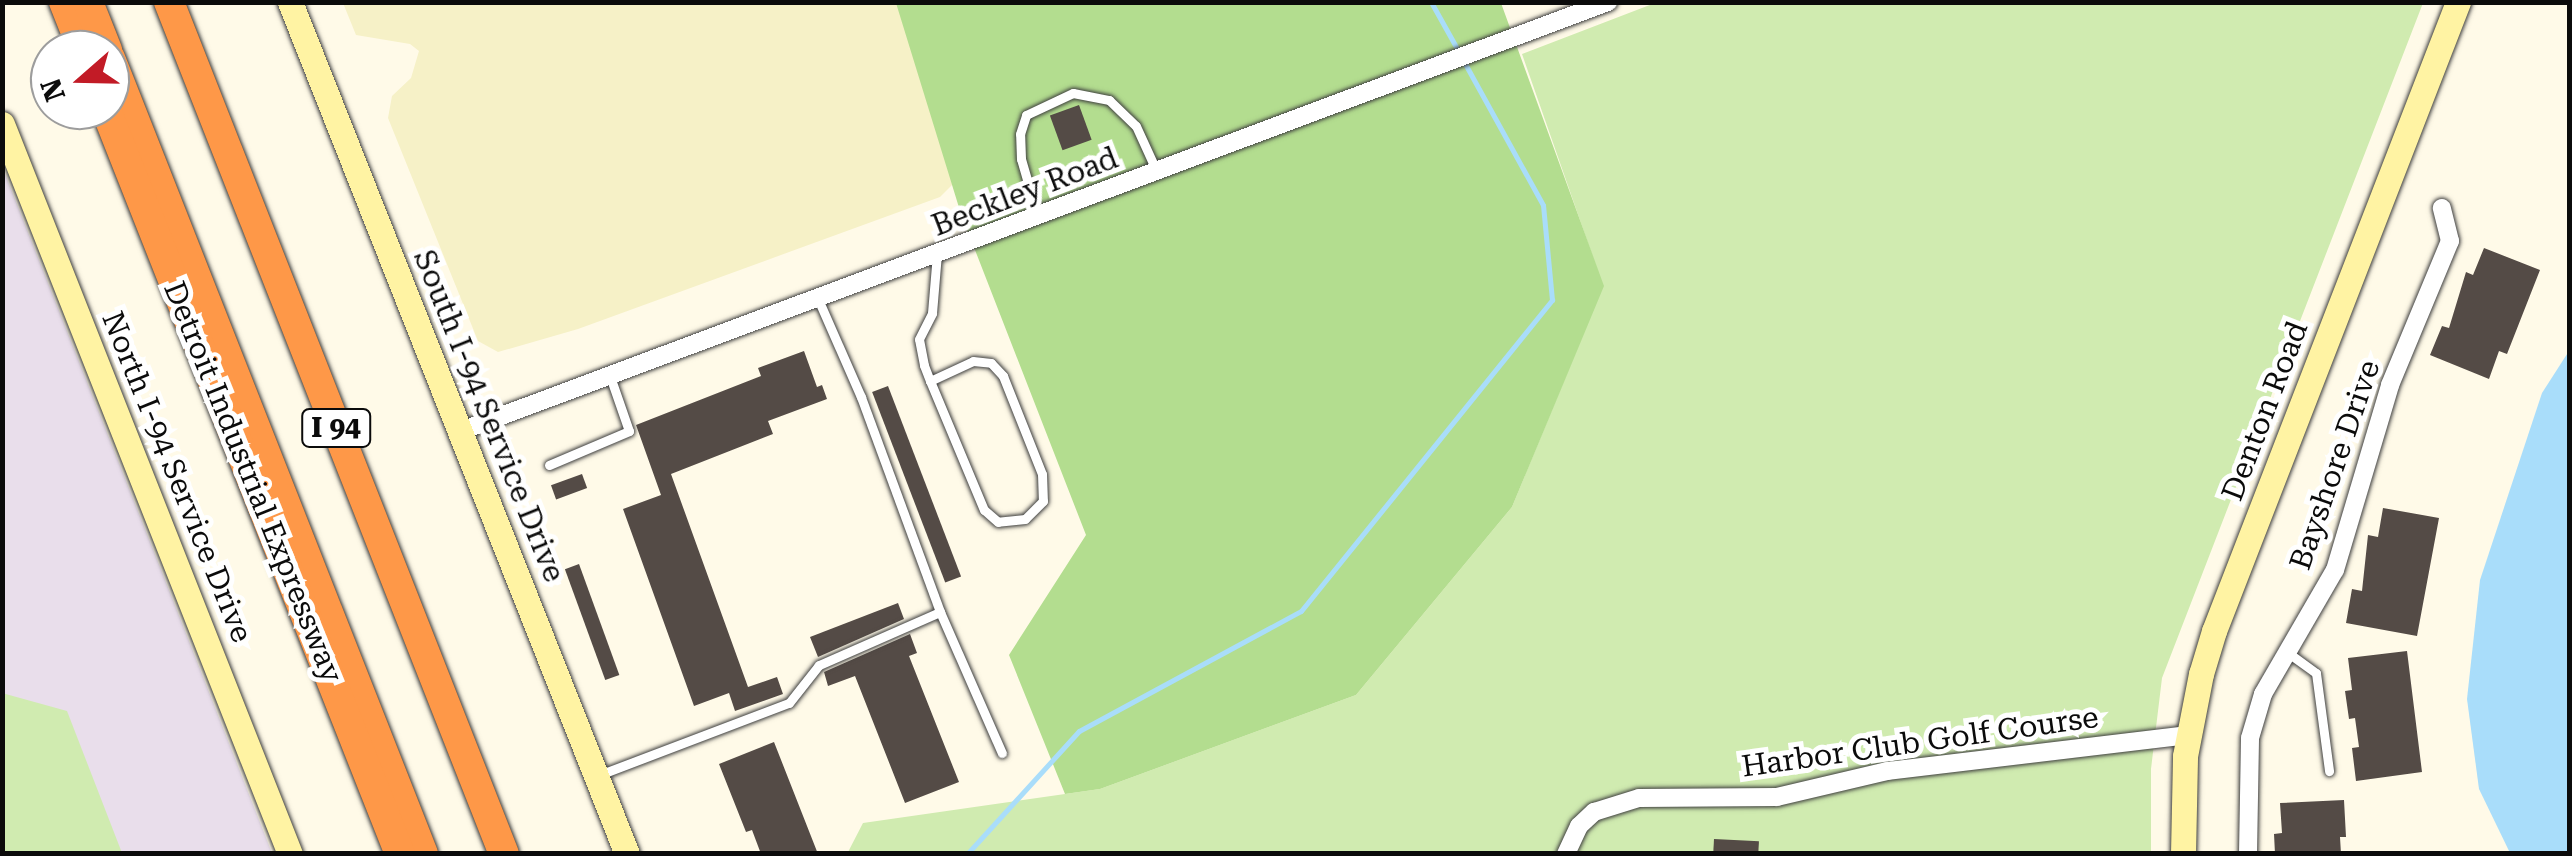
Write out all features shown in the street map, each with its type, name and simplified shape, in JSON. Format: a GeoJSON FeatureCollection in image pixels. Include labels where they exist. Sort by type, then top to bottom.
{"type":"FeatureCollection","features":[{"type":"Feature","properties":{"kind":"highway"},"geometry":{"type":"LineString","coordinates":[[64,2],[75,30]]}},
{"type":"Feature","properties":{"kind":"highway"},"geometry":{"type":"LineString","coordinates":[[88,2],[99,30]]}},
{"type":"Feature","properties":{"kind":"highway","name":"I 94"},"geometry":{"type":"LineString","coordinates":[[169,2],[504,854]]}},
{"type":"Feature","properties":{"kind":"highway","name":"I 94"},"geometry":{"type":"LineString","coordinates":[[130,109],[423,854]]}},
{"type":"Feature","properties":{"kind":"highway","name":"Detroit Industrial Expressway"},"geometry":{"type":"LineString","coordinates":[[114,130],[400,854]]}},
{"type":"Feature","properties":{"kind":"street","name":"South I-94 Service Drive"},"geometry":{"type":"LineString","coordinates":[[290,2],[627,854]]}},
{"type":"Feature","properties":{"kind":"street","name":"Beckley Road"},"geometry":{"type":"LineString","coordinates":[[461,431],[1608,2]]}},
{"type":"Feature","properties":{"kind":"street","name":"Denton Road"},"geometry":{"type":"LineString","coordinates":[[2182,854],[2188,734],[2214,632],[2458,2]]}},
{"type":"Feature","properties":{"kind":"street","name":"North I-94 Service Drive"},"geometry":{"type":"LineString","coordinates":[[2,124],[290,854]]}},
{"type":"Feature","properties":{"kind":"street","name":"Bayshore Drive"},"geometry":{"type":"LineString","coordinates":[[2248,854],[2250,738],[2264,694],[2334,570],[2390,385],[2450,240],[2442,208]]}},
{"type":"Feature","properties":{"kind":"street","name":"Harbor Club Golf Course"},"geometry":{"type":"LineString","coordinates":[[1566,854],[1579,826],[1594,812],[1639,798],[1777,798],[1887,770],[2188,734]]}},
{"type":"Feature","properties":{"kind":"lane"},"geometry":{"type":"LineString","coordinates":[[1038,216],[1021,159],[1020,134],[1026,114],[1073,93],[1109,100],[1136,126],[1157,172]]}},
{"type":"Feature","properties":{"kind":"lane"},"geometry":{"type":"LineString","coordinates":[[930,381],[974,361],[991,363],[1003,376],[1042,474],[1043,501],[1024,519],[998,522],[984,510],[930,381],[919,339],[932,313],[937,254]]}},
{"type":"Feature","properties":{"kind":"lane"},"geometry":{"type":"LineString","coordinates":[[818,299],[861,397],[940,612],[1002,753]]}},
{"type":"Feature","properties":{"kind":"lane"},"geometry":{"type":"LineString","coordinates":[[549,464],[629,432],[610,376]]}},
{"type":"Feature","properties":{"kind":"lane"},"geometry":{"type":"LineString","coordinates":[[596,776],[789,703],[819,664],[940,612]]}},
{"type":"Feature","properties":{"kind":"lane"},"geometry":{"type":"LineString","coordinates":[[2287,652],[2316,672],[2330,770]]}},
{"type":"Feature","properties":{"kind":"shaded area"},"geometry":{"type":"Polygon","coordinates":[[[343,3],[905,3],[960,177],[940,197],[578,329],[498,352],[478,341],[388,118],[392,96],[411,78],[419,51],[410,44],[356,35],[343,3]]]}},
{"type":"Feature","properties":{"kind":"shaded area"},"geometry":{"type":"Polygon","coordinates":[[[2,166],[162,572],[272,853],[3,853],[2,166]]]}},
{"type":"Feature","properties":{"kind":"green space"},"geometry":{"type":"Polygon","coordinates":[[[896,3],[1501,3],[1604,286],[1512,507],[1356,695],[1100,789],[1065,794],[1009,655],[1086,535],[961,214],[896,3]]]}},
{"type":"Feature","properties":{"kind":"green space"},"geometry":{"type":"Polygon","coordinates":[[[1655,3],[2423,3],[2162,678],[2151,769],[2151,853],[847,854],[863,823],[1100,789],[1356,695],[1512,507],[1603,286],[1522,54],[1655,3]]]}},
{"type":"Feature","properties":{"kind":"green space"},"geometry":{"type":"Polygon","coordinates":[[[2,693],[67,711],[122,853],[3,853],[2,693]]]}},
{"type":"Feature","properties":{"kind":"water"},"geometry":{"type":"Polygon","coordinates":[[[2569,351],[2569,853],[2510,853],[2479,789],[2467,699],[2480,580],[2542,393],[2569,351]]]}},
{"type":"Feature","properties":{"kind":"building"},"geometry":{"type":"Polygon","coordinates":[[[1079,105],[1092,140],[1063,150],[1050,116],[1079,105]]]}},
{"type":"Feature","properties":{"kind":"building"},"geometry":{"type":"Polygon","coordinates":[[[2484,248],[2540,270],[2507,354],[2499,351],[2489,379],[2430,355],[2442,326],[2449,328],[2466,272],[2473,275],[2484,248]]]}},
{"type":"Feature","properties":{"kind":"building"},"geometry":{"type":"Polygon","coordinates":[[[804,351],[817,387],[822,385],[827,399],[768,421],[773,434],[671,474],[748,687],[777,677],[783,694],[735,711],[729,693],[694,706],[623,509],[661,495],[636,425],[761,376],[758,368],[804,351]]]}},
{"type":"Feature","properties":{"kind":"building"},"geometry":{"type":"Polygon","coordinates":[[[888,386],[961,576],[945,583],[872,392],[888,386]]]}},
{"type":"Feature","properties":{"kind":"building"},"geometry":{"type":"Polygon","coordinates":[[[582,474],[587,488],[556,499],[551,485],[582,474]]]}},
{"type":"Feature","properties":{"kind":"building"},"geometry":{"type":"Polygon","coordinates":[[[2383,508],[2439,518],[2417,636],[2346,623],[2352,589],[2362,591],[2368,535],[2378,537],[2383,508]]]}},
{"type":"Feature","properties":{"kind":"building"},"geometry":{"type":"Polygon","coordinates":[[[579,564],[619,675],[605,680],[565,569],[579,564]]]}},
{"type":"Feature","properties":{"kind":"building"},"geometry":{"type":"Polygon","coordinates":[[[898,603],[904,619],[818,657],[810,637],[898,603]]]}},
{"type":"Feature","properties":{"kind":"building"},"geometry":{"type":"Polygon","coordinates":[[[910,634],[917,653],[909,656],[959,782],[905,803],[855,676],[828,686],[824,672],[910,634]]]}},
{"type":"Feature","properties":{"kind":"building"},"geometry":{"type":"Polygon","coordinates":[[[2407,651],[2422,772],[2356,781],[2352,748],[2359,747],[2355,718],[2349,719],[2345,691],[2352,690],[2348,658],[2407,651]]]}},
{"type":"Feature","properties":{"kind":"building"},"geometry":{"type":"Polygon","coordinates":[[[774,742],[818,854],[761,854],[752,830],[746,832],[719,764],[774,742]]]}},
{"type":"Feature","properties":{"kind":"building"},"geometry":{"type":"Polygon","coordinates":[[[2344,800],[2346,837],[2340,837],[2341,854],[2275,854],[2274,834],[2282,833],[2280,803],[2344,800]]]}},
{"type":"Feature","properties":{"kind":"building"},"geometry":{"type":"Polygon","coordinates":[[[1714,839],[1759,841],[1758,854],[1713,854],[1714,839]]]}},
{"type":"Feature","properties":{"kind":"waterway"},"geometry":{"type":"LineString","coordinates":[[1431,2],[1459,52]]}},
{"type":"Feature","properties":{"kind":"waterway"},"geometry":{"type":"LineString","coordinates":[[967,854],[1079,731],[1301,611],[1552,300],[1543,205],[1464,62]]}}]}
